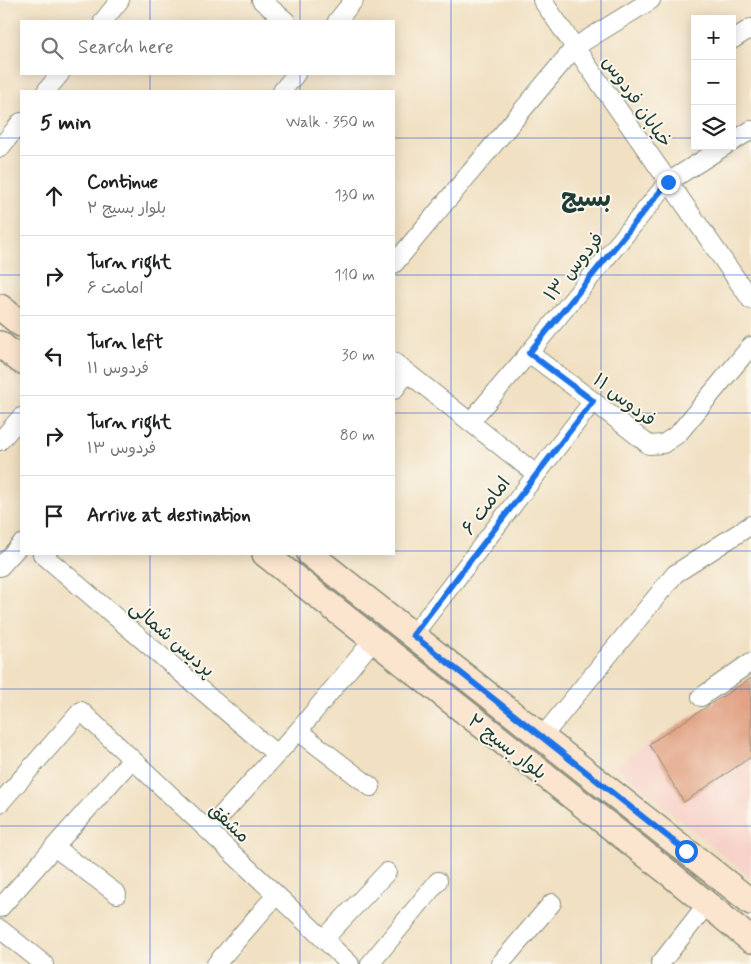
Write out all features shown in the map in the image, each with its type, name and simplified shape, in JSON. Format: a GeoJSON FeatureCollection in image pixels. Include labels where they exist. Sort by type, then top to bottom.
{"type":"FeatureCollection","features":[{"type":"Feature","properties":{"kind":"main road"},"geometry":{"type":"LineString","coordinates":[[0,307],[20,323]]}},
{"type":"Feature","properties":{"kind":"main road"},"geometry":{"type":"LineString","coordinates":[[0,344],[20,360]]}},
{"type":"Feature","properties":{"kind":"main road","name":"بلوار بسیج ۲"},"geometry":{"type":"LineString","coordinates":[[266,555],[751,940]]}},
{"type":"Feature","properties":{"kind":"main road","name":"بلوار بسیج ۲"},"geometry":{"type":"LineString","coordinates":[[311,555],[751,902]]}},
{"type":"Feature","properties":{"kind":"street"},"geometry":{"type":"LineString","coordinates":[[104,20],[120,0]]}},
{"type":"Feature","properties":{"kind":"street"},"geometry":{"type":"LineString","coordinates":[[261,0],[285,20]]}},
{"type":"Feature","properties":{"kind":"street"},"geometry":{"type":"LineString","coordinates":[[339,20],[354,0]]}},
{"type":"Feature","properties":{"kind":"street","name":"خیابان فردوس"},"geometry":{"type":"LineString","coordinates":[[542,0],[751,300]]}},
{"type":"Feature","properties":{"kind":"street"},"geometry":{"type":"LineString","coordinates":[[395,263],[574,47],[651,0]]}},
{"type":"Feature","properties":{"kind":"street"},"geometry":{"type":"LineString","coordinates":[[736,37],[751,28]]}},
{"type":"Feature","properties":{"kind":"street"},"geometry":{"type":"LineString","coordinates":[[47,90],[59,75]]}},
{"type":"Feature","properties":{"kind":"street"},"geometry":{"type":"LineString","coordinates":[[283,90],[295,75]]}},
{"type":"Feature","properties":{"kind":"street"},"geometry":{"type":"LineString","coordinates":[[0,148],[20,123]]}},
{"type":"Feature","properties":{"kind":"street"},"geometry":{"type":"LineString","coordinates":[[736,139],[751,130]]}},
{"type":"Feature","properties":{"kind":"street","name":"فردوس ۱۳"},"geometry":{"type":"LineString","coordinates":[[470,422],[529,353],[668,182],[719,150]]}},
{"type":"Feature","properties":{"kind":"street","name":"فردوس ۱۱"},"geometry":{"type":"LineString","coordinates":[[529,353],[649,445],[662,444],[678,434],[751,346]]}},
{"type":"Feature","properties":{"kind":"street"},"geometry":{"type":"LineString","coordinates":[[395,387],[401,367],[536,474]]}},
{"type":"Feature","properties":{"kind":"street","name":"امامت ۶"},"geometry":{"type":"LineString","coordinates":[[413,635],[593,401]]}},
{"type":"Feature","properties":{"kind":"street"},"geometry":{"type":"LineString","coordinates":[[0,441],[20,418]]}},
{"type":"Feature","properties":{"kind":"street"},"geometry":{"type":"LineString","coordinates":[[542,737],[675,574],[751,525]]}},
{"type":"Feature","properties":{"kind":"street"},"geometry":{"type":"LineString","coordinates":[[0,567],[20,545]]}},
{"type":"Feature","properties":{"kind":"street","name":"پردیس شمالی"},"geometry":{"type":"LineString","coordinates":[[43,555],[276,754]]}},
{"type":"Feature","properties":{"kind":"street"},"geometry":{"type":"LineString","coordinates":[[208,830],[298,731],[374,640]]}},
{"type":"Feature","properties":{"kind":"street"},"geometry":{"type":"LineString","coordinates":[[701,696],[751,662]]}},
{"type":"Feature","properties":{"kind":"street","name":"مشفق"},"geometry":{"type":"LineString","coordinates":[[0,803],[81,711],[350,964]]}},
{"type":"Feature","properties":{"kind":"street"},"geometry":{"type":"LineString","coordinates":[[298,731],[371,787]]}},
{"type":"Feature","properties":{"kind":"street"},"geometry":{"type":"LineString","coordinates":[[0,908],[132,759]]}},
{"type":"Feature","properties":{"kind":"street"},"geometry":{"type":"LineString","coordinates":[[54,847],[117,894]]}},
{"type":"Feature","properties":{"kind":"street"},"geometry":{"type":"LineString","coordinates":[[324,939],[387,872]]}},
{"type":"Feature","properties":{"kind":"street"},"geometry":{"type":"LineString","coordinates":[[370,964],[438,881]]}},
{"type":"Feature","properties":{"kind":"street"},"geometry":{"type":"LineString","coordinates":[[216,964],[276,895]]}},
{"type":"Feature","properties":{"kind":"street"},"geometry":{"type":"LineString","coordinates":[[500,964],[552,903]]}},
{"type":"Feature","properties":{"kind":"street"},"geometry":{"type":"LineString","coordinates":[[660,964],[707,904]]}},
{"type":"Feature","properties":{"kind":"street"},"geometry":{"type":"LineString","coordinates":[[0,929],[44,964]]}},
{"type":"Feature","properties":{"kind":"shaded area"},"geometry":{"type":"Polygon","coordinates":[[[751,678],[751,879],[615,765],[751,678]]]}},
{"type":"Feature","properties":{"kind":"building"},"geometry":{"type":"Polygon","coordinates":[[[751,678],[751,757],[684,802],[649,744],[751,678]]]}},
{"type":"Feature","properties":{"kind":"district","name":"بسیج"},"geometry":{"type":"Point","coordinates":[586,198]}},
{"type":"Feature","properties":{"kind":"route"},"geometry":{"type":"LineString","coordinates":[[668,182],[529,353],[593,401],[413,635],[686,851]]}}]}
